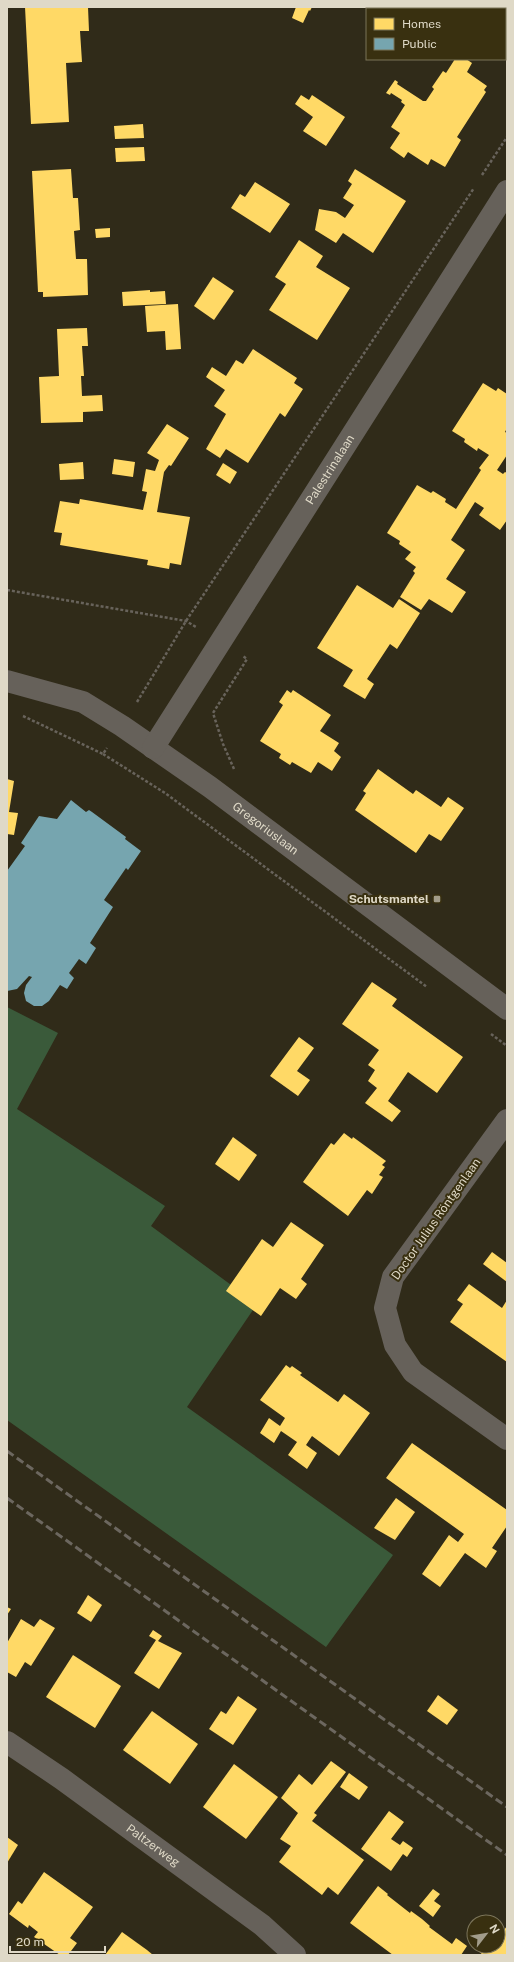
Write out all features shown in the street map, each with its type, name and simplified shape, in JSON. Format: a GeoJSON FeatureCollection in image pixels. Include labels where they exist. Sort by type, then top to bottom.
{"type":"FeatureCollection","features":[{"type":"Feature","properties":{"kind":"street","name":"Palestrinalaan"},"geometry":{"type":"LineString","coordinates":[[153,748],[507,191]]}},
{"type":"Feature","properties":{"kind":"street","name":"Gregoriuslaan"},"geometry":{"type":"LineString","coordinates":[[7,681],[83,702],[122,726],[210,787],[507,1009]]}},
{"type":"Feature","properties":{"kind":"street","name":"Doctor Julius Röntgenlaan"},"geometry":{"type":"LineString","coordinates":[[507,1120],[393,1276],[385,1308],[394,1345],[413,1372],[507,1439]]}},
{"type":"Feature","properties":{"kind":"street","name":"Paltzerweg"},"geometry":{"type":"LineString","coordinates":[[7,1742],[62,1779],[262,1924],[295,1955]]}},
{"type":"Feature","properties":{"kind":"path"},"geometry":{"type":"LineString","coordinates":[[481,177],[507,137]]}},
{"type":"Feature","properties":{"kind":"path"},"geometry":{"type":"LineString","coordinates":[[103,754],[122,726],[186,621],[476,184]]}},
{"type":"Feature","properties":{"kind":"path"},"geometry":{"type":"LineString","coordinates":[[7,590],[186,621]]}},
{"type":"Feature","properties":{"kind":"path"},"geometry":{"type":"LineString","coordinates":[[21,715],[103,754],[165,793],[431,990]]}},
{"type":"Feature","properties":{"kind":"path"},"geometry":{"type":"LineString","coordinates":[[488,1032],[507,1046]]}},
{"type":"Feature","properties":{"kind":"green space"},"geometry":{"type":"Polygon","coordinates":[[[7,1007],[58,1033],[17,1109],[165,1206],[151,1226],[257,1304],[187,1407],[393,1555],[326,1647],[7,1420],[7,1007]]]}},
{"type":"Feature","properties":{"kind":"building: Homes"},"geometry":{"type":"Polygon","coordinates":[[[25,7],[88,7],[89,31],[80,31],[82,62],[66,63],[69,122],[31,124],[25,7]]]}},
{"type":"Feature","properties":{"kind":"building: Homes"},"geometry":{"type":"Polygon","coordinates":[[[296,7],[312,7],[303,23],[292,18],[296,7]]]}},
{"type":"Feature","properties":{"kind":"building: Homes"},"geometry":{"type":"Polygon","coordinates":[[[451,7],[453,8],[392,8],[451,7]]]}},
{"type":"Feature","properties":{"kind":"building: Homes"},"geometry":{"type":"Polygon","coordinates":[[[507,7],[507,18],[506,8],[496,8],[507,7]]]}},
{"type":"Feature","properties":{"kind":"building: Homes"},"geometry":{"type":"Polygon","coordinates":[[[454,60],[468,60],[472,63],[467,72],[487,86],[484,90],[486,92],[457,137],[461,140],[445,167],[431,159],[428,165],[408,152],[404,158],[390,148],[400,133],[391,127],[405,105],[401,102],[402,100],[391,93],[390,95],[386,93],[395,80],[398,82],[397,84],[423,101],[426,101],[434,89],[432,87],[443,71],[446,73],[454,60]]]}},
{"type":"Feature","properties":{"kind":"building: Homes"},"geometry":{"type":"Polygon","coordinates":[[[301,95],[309,100],[312,95],[345,117],[326,146],[303,131],[313,117],[295,104],[301,95]]]}},
{"type":"Feature","properties":{"kind":"building: Homes"},"geometry":{"type":"Polygon","coordinates":[[[143,124],[144,138],[115,139],[114,126],[143,124]]]}},
{"type":"Feature","properties":{"kind":"building: Homes"},"geometry":{"type":"Polygon","coordinates":[[[144,147],[145,161],[116,162],[115,148],[144,147]]]}},
{"type":"Feature","properties":{"kind":"building: Homes"},"geometry":{"type":"Polygon","coordinates":[[[71,169],[73,198],[78,198],[80,230],[74,231],[76,259],[87,259],[88,295],[43,297],[43,292],[38,292],[32,171],[71,169]]]}},
{"type":"Feature","properties":{"kind":"building: Homes"},"geometry":{"type":"Polygon","coordinates":[[[355,169],[406,201],[373,253],[343,233],[336,243],[315,230],[319,209],[336,212],[345,218],[354,205],[343,198],[352,184],[348,181],[355,169]]]}},
{"type":"Feature","properties":{"kind":"building: Homes"},"geometry":{"type":"Polygon","coordinates":[[[255,182],[290,204],[270,233],[231,208],[240,194],[245,197],[255,182]]]}},
{"type":"Feature","properties":{"kind":"building: Homes"},"geometry":{"type":"Polygon","coordinates":[[[110,228],[110,237],[96,238],[95,229],[110,228]]]}},
{"type":"Feature","properties":{"kind":"building: Homes"},"geometry":{"type":"Polygon","coordinates":[[[299,240],[323,256],[316,267],[350,288],[317,340],[269,310],[286,284],[275,277],[299,240]]]}},
{"type":"Feature","properties":{"kind":"building: Homes"},"geometry":{"type":"Polygon","coordinates":[[[213,277],[234,291],[214,320],[194,306],[213,277]]]}},
{"type":"Feature","properties":{"kind":"building: Homes"},"geometry":{"type":"Polygon","coordinates":[[[150,290],[150,292],[165,291],[166,304],[123,306],[122,292],[150,290]]]}},
{"type":"Feature","properties":{"kind":"building: Homes"},"geometry":{"type":"Polygon","coordinates":[[[178,304],[181,349],[166,350],[165,331],[147,332],[145,306],[178,304]]]}},
{"type":"Feature","properties":{"kind":"building: Homes"},"geometry":{"type":"Polygon","coordinates":[[[87,328],[88,346],[82,346],[84,376],[81,376],[82,396],[102,395],[103,411],[83,412],[83,422],[41,423],[39,377],[59,376],[57,329],[87,328]]]}},
{"type":"Feature","properties":{"kind":"building: Homes"},"geometry":{"type":"Polygon","coordinates":[[[253,349],[297,378],[294,383],[303,389],[285,417],[280,413],[248,463],[226,449],[220,458],[206,449],[226,414],[214,406],[225,390],[206,377],[212,367],[226,376],[236,360],[243,364],[253,349]]]}},
{"type":"Feature","properties":{"kind":"building: Homes"},"geometry":{"type":"Polygon","coordinates":[[[483,383],[496,391],[498,388],[507,394],[507,428],[505,432],[507,433],[507,455],[497,470],[503,474],[505,472],[507,473],[507,520],[500,530],[479,515],[484,508],[475,502],[451,540],[465,550],[446,579],[466,592],[452,613],[429,599],[421,610],[400,597],[415,573],[413,571],[416,567],[405,559],[411,552],[399,544],[400,541],[387,533],[417,485],[431,493],[433,491],[446,499],[445,502],[456,509],[481,470],[479,468],[489,455],[478,448],[477,451],[464,442],[465,439],[452,431],[483,383]]]}},
{"type":"Feature","properties":{"kind":"building: Homes"},"geometry":{"type":"Polygon","coordinates":[[[167,424],[189,438],[171,466],[169,465],[164,472],[157,512],[190,517],[181,565],[170,563],[169,569],[147,565],[148,560],[60,545],[62,533],[54,532],[60,501],[79,504],[80,499],[143,510],[147,492],[142,491],[146,469],[155,471],[159,460],[147,453],[167,424]]]}},
{"type":"Feature","properties":{"kind":"building: Homes"},"geometry":{"type":"Polygon","coordinates":[[[114,459],[135,462],[133,477],[112,474],[114,459]]]}},
{"type":"Feature","properties":{"kind":"building: Homes"},"geometry":{"type":"Polygon","coordinates":[[[83,462],[84,479],[60,480],[59,464],[83,462]]]}},
{"type":"Feature","properties":{"kind":"building: Homes"},"geometry":{"type":"Polygon","coordinates":[[[223,463],[237,472],[230,484],[216,475],[223,463]]]}},
{"type":"Feature","properties":{"kind":"building: Homes"},"geometry":{"type":"Polygon","coordinates":[[[357,585],[393,608],[399,599],[420,613],[397,649],[390,644],[367,679],[374,684],[365,699],[343,686],[353,670],[317,648],[357,585]]]}},
{"type":"Feature","properties":{"kind":"building: Homes"},"geometry":{"type":"Polygon","coordinates":[[[287,690],[291,693],[293,690],[331,715],[320,731],[339,743],[334,751],[341,757],[332,771],[318,762],[311,773],[292,762],[290,765],[279,758],[281,754],[260,741],[283,705],[279,702],[287,690]]]}},
{"type":"Feature","properties":{"kind":"building: Homes"},"geometry":{"type":"Polygon","coordinates":[[[378,769],[413,794],[416,790],[441,807],[448,797],[464,808],[441,841],[429,834],[416,853],[355,810],[366,793],[363,791],[378,769]]]}},
{"type":"Feature","properties":{"kind":"building: Homes"},"geometry":{"type":"Polygon","coordinates":[[[7,779],[14,781],[9,812],[18,813],[14,835],[7,834],[7,779]]]}},
{"type":"Feature","properties":{"kind":"building: Homes"},"geometry":{"type":"Polygon","coordinates":[[[372,982],[397,999],[392,1006],[463,1057],[437,1093],[408,1072],[388,1101],[401,1111],[392,1122],[365,1103],[377,1088],[368,1081],[375,1070],[368,1065],[379,1050],[342,1024],[372,982]]]}},
{"type":"Feature","properties":{"kind":"building: Homes"},"geometry":{"type":"Polygon","coordinates":[[[299,1037],[314,1048],[297,1071],[310,1080],[298,1096],[270,1076],[299,1037]]]}},
{"type":"Feature","properties":{"kind":"building: Homes"},"geometry":{"type":"Polygon","coordinates":[[[344,1133],[352,1139],[353,1137],[386,1161],[382,1165],[385,1167],[379,1175],[383,1177],[372,1194],[367,1190],[348,1216],[303,1182],[331,1143],[334,1145],[344,1133]]]}},
{"type":"Feature","properties":{"kind":"building: Homes"},"geometry":{"type":"Polygon","coordinates":[[[233,1137],[257,1155],[239,1181],[215,1164],[233,1137]]]}},
{"type":"Feature","properties":{"kind":"building: Homes"},"geometry":{"type":"Polygon","coordinates":[[[291,1222],[324,1245],[301,1279],[307,1284],[296,1299],[280,1288],[261,1316],[226,1291],[262,1239],[273,1247],[291,1222]]]}},
{"type":"Feature","properties":{"kind":"building: Homes"},"geometry":{"type":"Polygon","coordinates":[[[492,1252],[507,1263],[507,1282],[483,1264],[492,1252]]]}},
{"type":"Feature","properties":{"kind":"building: Homes"},"geometry":{"type":"Polygon","coordinates":[[[469,1284],[502,1308],[507,1300],[507,1362],[450,1322],[463,1304],[457,1300],[469,1284]]]}},
{"type":"Feature","properties":{"kind":"building: Homes"},"geometry":{"type":"Polygon","coordinates":[[[286,1365],[290,1368],[292,1366],[302,1373],[300,1375],[338,1402],[344,1394],[370,1413],[339,1456],[312,1436],[306,1445],[317,1453],[307,1469],[288,1455],[297,1442],[281,1431],[274,1443],[260,1433],[269,1418],[280,1426],[285,1418],[260,1400],[286,1365]]]}},
{"type":"Feature","properties":{"kind":"building: Homes"},"geometry":{"type":"Polygon","coordinates":[[[412,1443],[507,1510],[507,1526],[492,1548],[497,1551],[486,1568],[465,1553],[440,1587],[422,1574],[449,1535],[458,1542],[464,1534],[386,1478],[412,1443]]]}},
{"type":"Feature","properties":{"kind":"building: Homes"},"geometry":{"type":"Polygon","coordinates":[[[396,1498],[415,1512],[395,1540],[374,1528],[396,1498]]]}},
{"type":"Feature","properties":{"kind":"building: Homes"},"geometry":{"type":"Polygon","coordinates":[[[88,1595],[102,1605],[91,1622],[77,1613],[88,1595]]]}},
{"type":"Feature","properties":{"kind":"building: Homes"},"geometry":{"type":"Polygon","coordinates":[[[7,1607],[11,1609],[7,1615],[7,1607]]]}},
{"type":"Feature","properties":{"kind":"building: Homes"},"geometry":{"type":"Polygon","coordinates":[[[21,1619],[34,1627],[40,1619],[55,1628],[31,1666],[25,1662],[16,1677],[7,1672],[7,1643],[21,1619]]]}},
{"type":"Feature","properties":{"kind":"building: Homes"},"geometry":{"type":"Polygon","coordinates":[[[153,1630],[162,1636],[158,1641],[182,1653],[159,1689],[134,1673],[156,1640],[149,1636],[153,1630]]]}},
{"type":"Feature","properties":{"kind":"building: Homes"},"geometry":{"type":"Polygon","coordinates":[[[73,1655],[121,1686],[95,1728],[46,1697],[73,1655]]]}},
{"type":"Feature","properties":{"kind":"building: Homes"},"geometry":{"type":"Polygon","coordinates":[[[438,1695],[458,1710],[447,1725],[427,1711],[438,1695]]]}},
{"type":"Feature","properties":{"kind":"building: Homes"},"geometry":{"type":"Polygon","coordinates":[[[238,1696],[257,1709],[233,1745],[209,1729],[221,1711],[226,1714],[238,1696]]]}},
{"type":"Feature","properties":{"kind":"building: Homes"},"geometry":{"type":"Polygon","coordinates":[[[152,1711],[198,1744],[170,1784],[123,1750],[152,1711]]]}},
{"type":"Feature","properties":{"kind":"building: Homes"},"geometry":{"type":"Polygon","coordinates":[[[331,1761],[346,1772],[314,1813],[317,1815],[312,1821],[364,1860],[338,1895],[328,1887],[322,1895],[279,1862],[291,1846],[280,1839],[298,1813],[281,1798],[299,1774],[312,1785],[331,1761]]]}},
{"type":"Feature","properties":{"kind":"building: Homes"},"geometry":{"type":"Polygon","coordinates":[[[234,1764],[278,1797],[246,1839],[203,1807],[234,1764]]]}},
{"type":"Feature","properties":{"kind":"building: Homes"},"geometry":{"type":"Polygon","coordinates":[[[349,1773],[368,1787],[359,1800],[340,1787],[349,1773]]]}},
{"type":"Feature","properties":{"kind":"building: Homes"},"geometry":{"type":"Polygon","coordinates":[[[389,1811],[404,1822],[391,1839],[400,1845],[403,1841],[413,1848],[407,1857],[403,1854],[391,1871],[361,1849],[389,1811]]]}},
{"type":"Feature","properties":{"kind":"building: Homes"},"geometry":{"type":"Polygon","coordinates":[[[7,1837],[18,1845],[7,1863],[7,1837]]]}},
{"type":"Feature","properties":{"kind":"building: Homes"},"geometry":{"type":"Polygon","coordinates":[[[44,1872],[93,1907],[70,1938],[77,1943],[68,1955],[60,1955],[34,1937],[38,1932],[29,1925],[28,1928],[9,1914],[18,1901],[22,1904],[44,1872]]]}},
{"type":"Feature","properties":{"kind":"building: Homes"},"geometry":{"type":"Polygon","coordinates":[[[378,1886],[388,1894],[387,1895],[410,1913],[411,1911],[422,1919],[430,1926],[429,1927],[452,1944],[456,1938],[466,1945],[466,1948],[461,1955],[393,1955],[350,1923],[378,1886]]]}},
{"type":"Feature","properties":{"kind":"building: Homes"},"geometry":{"type":"Polygon","coordinates":[[[433,1889],[440,1894],[434,1901],[441,1906],[433,1917],[419,1906],[433,1889]]]}},
{"type":"Feature","properties":{"kind":"building: Homes"},"geometry":{"type":"Polygon","coordinates":[[[507,1926],[507,1955],[482,1954],[506,1954],[507,1926]]]}},
{"type":"Feature","properties":{"kind":"building: Homes"},"geometry":{"type":"Polygon","coordinates":[[[122,1932],[147,1950],[153,1955],[105,1955],[122,1932]]]}},
{"type":"Feature","properties":{"kind":"building: Public"},"geometry":{"type":"Polygon","coordinates":[[[71,800],[86,812],[89,810],[92,812],[126,837],[125,839],[141,851],[128,870],[126,868],[104,900],[113,907],[90,943],[96,948],[86,964],[79,959],[69,973],[74,978],[67,989],[60,985],[49,1001],[42,1006],[34,1006],[26,1001],[24,993],[26,985],[32,977],[29,976],[17,989],[7,991],[7,871],[25,846],[21,843],[39,816],[57,819],[71,800]]]}},
{"type":"Feature","properties":{"kind":"railway"},"geometry":{"type":"LineString","coordinates":[[7,1451],[507,1807]]}},
{"type":"Feature","properties":{"kind":"railway"},"geometry":{"type":"LineString","coordinates":[[7,1498],[507,1855]]}},
{"type":"Feature","properties":{"kind":"place","name":"Schutsmantel"},"geometry":{"type":"Point","coordinates":[437,899]}}]}
